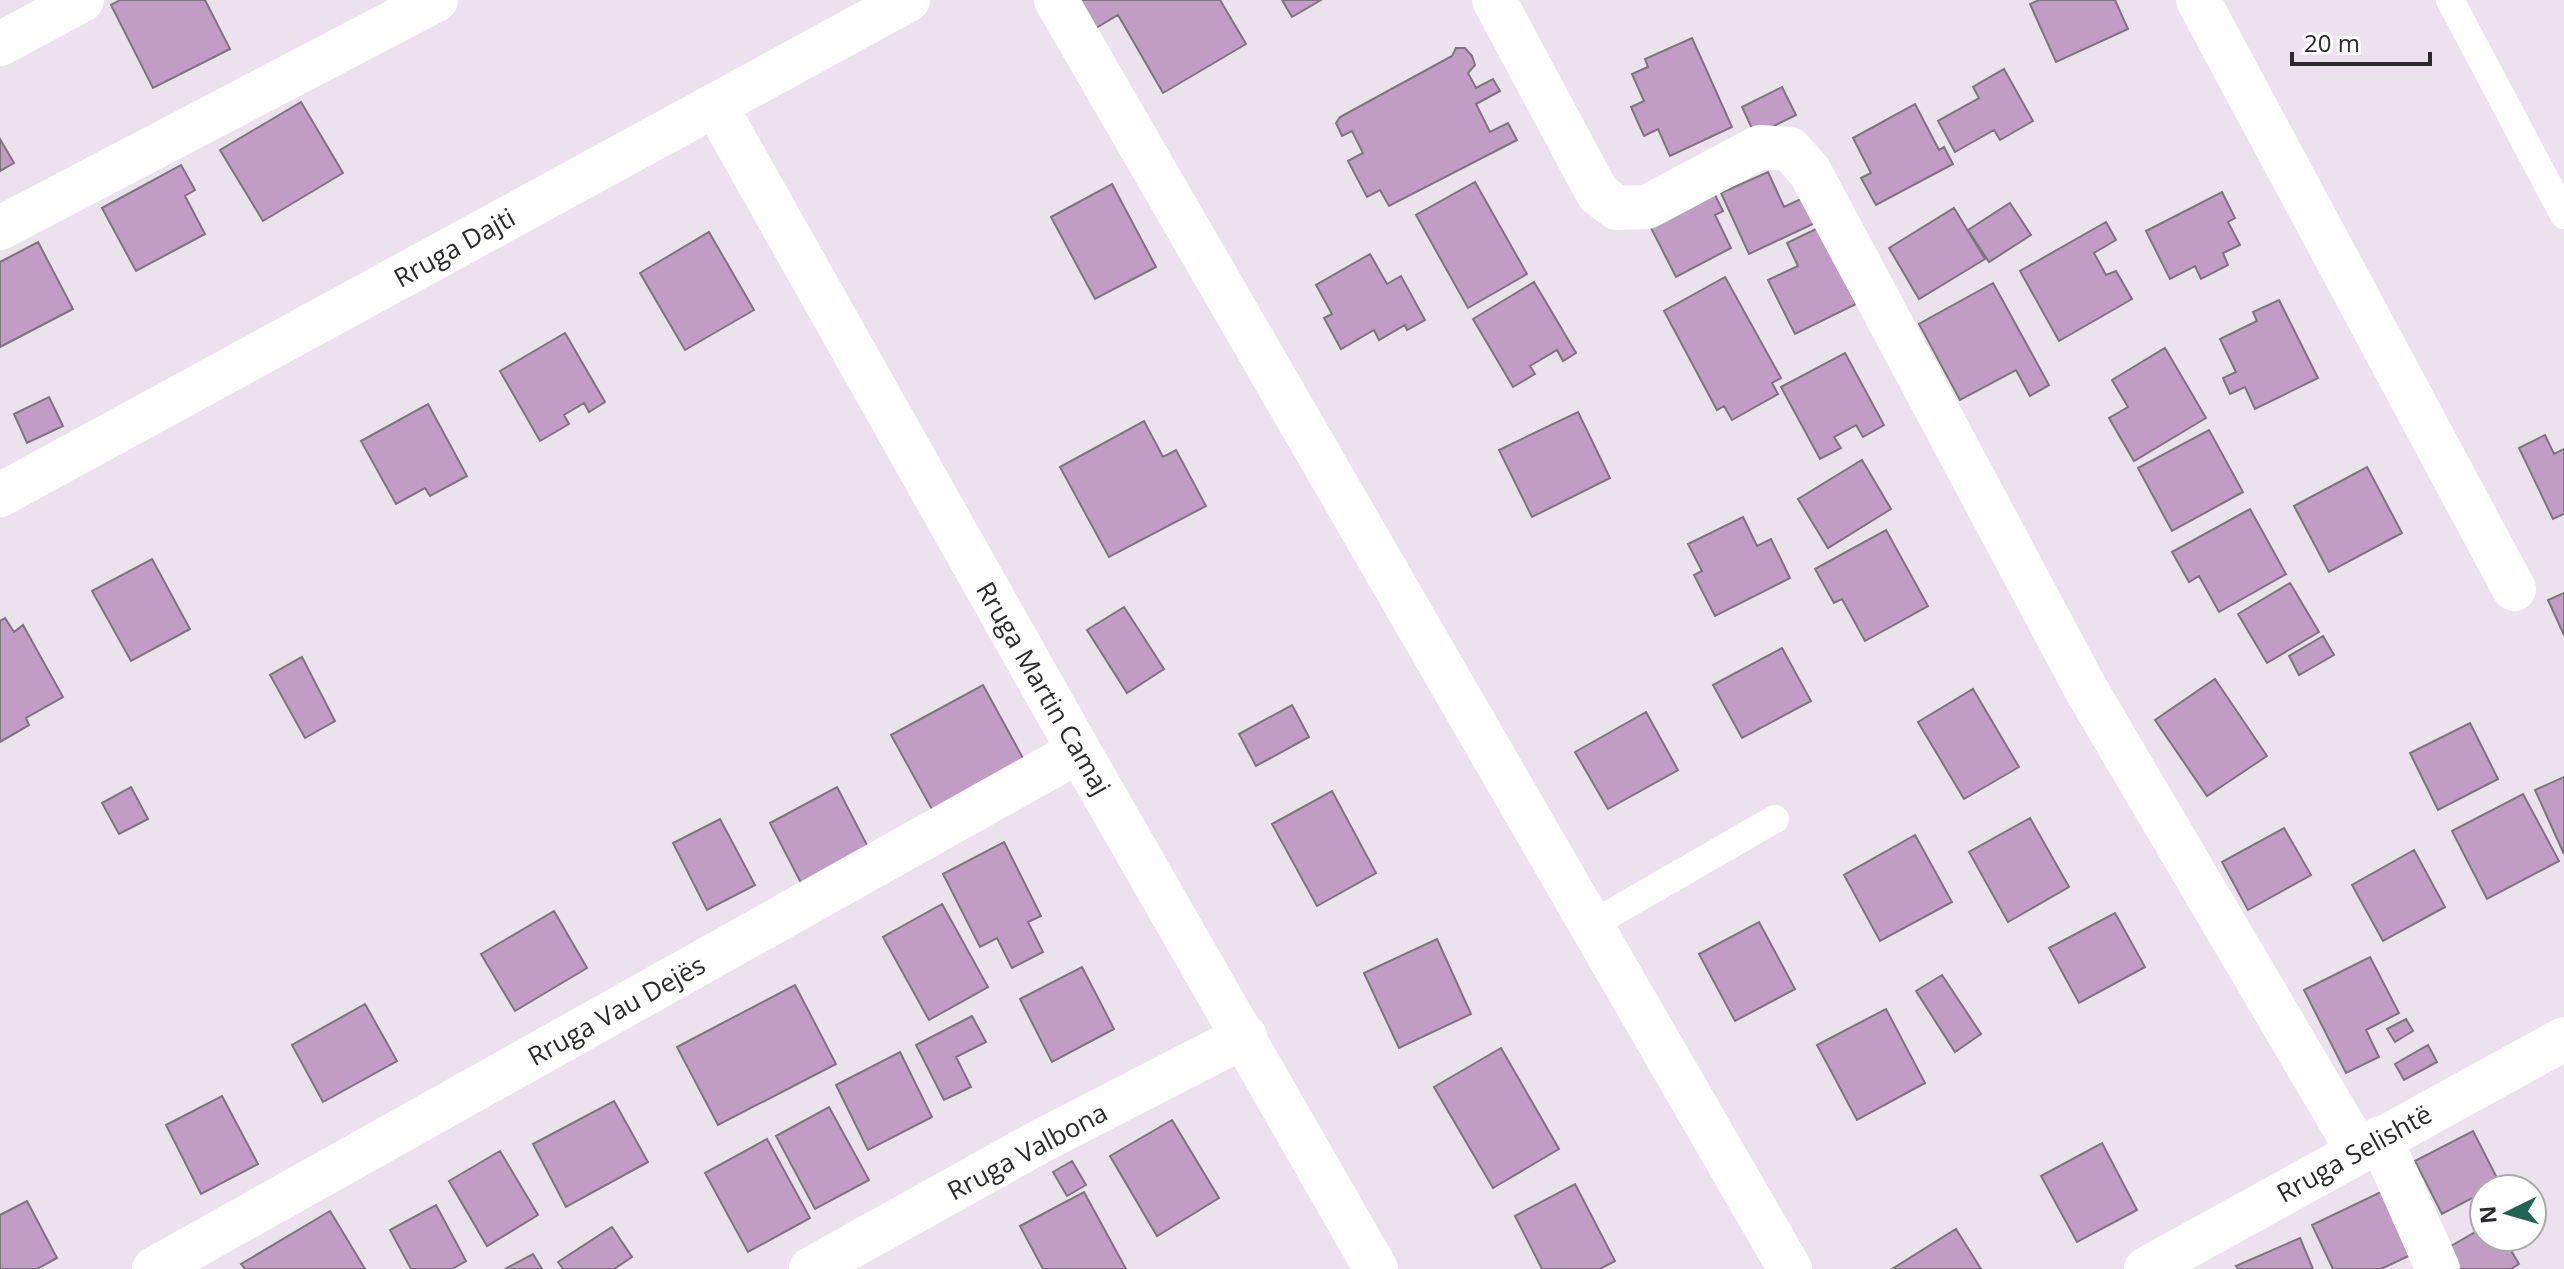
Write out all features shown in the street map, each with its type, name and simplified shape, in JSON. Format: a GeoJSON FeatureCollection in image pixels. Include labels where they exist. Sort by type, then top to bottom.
{"type":"FeatureCollection","features":[{"type":"Feature","properties":{"kind":"street"},"geometry":{"type":"LineString","coordinates":[[0,44],[82,0]]}},
{"type":"Feature","properties":{"kind":"street"},"geometry":{"type":"LineString","coordinates":[[0,228],[436,0]]}},
{"type":"Feature","properties":{"kind":"street","name":"Rruga Dajti"},"geometry":{"type":"LineString","coordinates":[[0,495],[908,0]]}},
{"type":"Feature","properties":{"kind":"street"},"geometry":{"type":"LineString","coordinates":[[1056,0],[1790,1269]]}},
{"type":"Feature","properties":{"kind":"street"},"geometry":{"type":"LineString","coordinates":[[1494,0],[1598,194],[1617,208],[1647,207],[1760,147],[1790,149],[1810,172],[2087,691],[2369,1144],[2438,1269]]}},
{"type":"Feature","properties":{"kind":"street"},"geometry":{"type":"LineString","coordinates":[[2198,0],[2514,589]]}},
{"type":"Feature","properties":{"kind":"street","name":"Rruga Martin Camaj"},"geometry":{"type":"LineString","coordinates":[[715,105],[1079,751],[1376,1269]]}},
{"type":"Feature","properties":{"kind":"street","name":"Rruga Vau Dejës"},"geometry":{"type":"LineString","coordinates":[[154,1269],[1079,751]]}},
{"type":"Feature","properties":{"kind":"street","name":"Rruga Valbona"},"geometry":{"type":"LineString","coordinates":[[811,1269],[1039,1142],[1245,1036]]}},
{"type":"Feature","properties":{"kind":"street","name":"Rruga Selishtë"},"geometry":{"type":"LineString","coordinates":[[2146,1269],[2564,1039]]}},
{"type":"Feature","properties":{"kind":"lane"},"geometry":{"type":"LineString","coordinates":[[2450,0],[2564,215]]}},
{"type":"Feature","properties":{"kind":"lane"},"geometry":{"type":"LineString","coordinates":[[1591,925],[1775,819]]}},
{"type":"Feature","properties":{"kind":"building"},"geometry":{"type":"Polygon","coordinates":[[[120,0],[205,0],[230,49],[153,88],[111,5],[120,0]]]}},
{"type":"Feature","properties":{"kind":"building"},"geometry":{"type":"Polygon","coordinates":[[[1073,0],[1220,0],[1246,44],[1163,93],[1118,15],[1091,31],[1073,0]]]}},
{"type":"Feature","properties":{"kind":"building"},"geometry":{"type":"Polygon","coordinates":[[[1282,0],[1321,0],[1292,17],[1282,0]]]}},
{"type":"Feature","properties":{"kind":"building"},"geometry":{"type":"Polygon","coordinates":[[[2039,0],[2115,0],[2128,29],[2056,62],[2030,4],[2039,0]]]}},
{"type":"Feature","properties":{"kind":"building"},"geometry":{"type":"Polygon","coordinates":[[[1692,38],[1732,127],[1670,156],[1658,129],[1644,136],[1631,107],[1644,101],[1632,74],[1648,67],[1645,59],[1692,38]]]}},
{"type":"Feature","properties":{"kind":"building"},"geometry":{"type":"Polygon","coordinates":[[[1456,48],[1465,48],[1472,56],[1475,65],[1468,73],[1476,88],[1493,79],[1500,91],[1476,104],[1490,132],[1508,123],[1517,140],[1389,206],[1380,190],[1367,197],[1348,161],[1363,153],[1352,131],[1342,136],[1336,123],[1340,117],[1452,56],[1456,48]]]}},
{"type":"Feature","properties":{"kind":"building"},"geometry":{"type":"Polygon","coordinates":[[[2004,69],[2033,121],[2000,140],[1994,130],[1955,152],[1938,121],[1979,98],[1973,87],[2004,69]]]}},
{"type":"Feature","properties":{"kind":"building"},"geometry":{"type":"Polygon","coordinates":[[[1782,87],[1796,115],[1755,135],[1742,107],[1782,87]]]}},
{"type":"Feature","properties":{"kind":"building"},"geometry":{"type":"Polygon","coordinates":[[[301,102],[343,173],[263,221],[220,150],[301,102]]]}},
{"type":"Feature","properties":{"kind":"building"},"geometry":{"type":"Polygon","coordinates":[[[1915,104],[1939,150],[1944,147],[1953,164],[1876,205],[1861,178],[1871,173],[1853,138],[1915,104]]]}},
{"type":"Feature","properties":{"kind":"building"},"geometry":{"type":"Polygon","coordinates":[[[0,139],[14,163],[0,171],[0,139]]]}},
{"type":"Feature","properties":{"kind":"building"},"geometry":{"type":"Polygon","coordinates":[[[181,165],[195,190],[185,196],[205,234],[136,271],[102,208],[181,165]]]}},
{"type":"Feature","properties":{"kind":"building"},"geometry":{"type":"Polygon","coordinates":[[[1768,172],[1784,207],[1805,197],[1817,222],[1749,254],[1721,193],[1768,172]]]}},
{"type":"Feature","properties":{"kind":"building"},"geometry":{"type":"Polygon","coordinates":[[[1475,182],[1527,274],[1468,308],[1416,215],[1475,182]]]}},
{"type":"Feature","properties":{"kind":"building"},"geometry":{"type":"Polygon","coordinates":[[[1112,184],[1156,267],[1095,299],[1051,217],[1112,184]]]}},
{"type":"Feature","properties":{"kind":"building"},"geometry":{"type":"Polygon","coordinates":[[[2222,192],[2235,218],[2228,222],[2240,245],[2223,253],[2228,265],[2201,279],[2195,266],[2170,279],[2146,231],[2222,192]]]}},
{"type":"Feature","properties":{"kind":"building"},"geometry":{"type":"Polygon","coordinates":[[[1714,193],[1723,211],[1715,215],[1731,248],[1676,277],[1650,226],[1714,193]]]}},
{"type":"Feature","properties":{"kind":"building"},"geometry":{"type":"Polygon","coordinates":[[[2010,203],[2031,235],[1989,262],[1968,230],[2010,203]]]}},
{"type":"Feature","properties":{"kind":"building"},"geometry":{"type":"Polygon","coordinates":[[[1954,208],[1985,259],[1919,299],[1889,248],[1954,208]]]}},
{"type":"Feature","properties":{"kind":"building"},"geometry":{"type":"Polygon","coordinates":[[[2106,222],[2116,240],[2094,253],[2106,275],[2116,271],[2132,299],[2059,341],[2020,271],[2106,222]]]}},
{"type":"Feature","properties":{"kind":"building"},"geometry":{"type":"Polygon","coordinates":[[[1818,228],[1856,304],[1795,334],[1768,280],[1798,266],[1787,243],[1818,228]]]}},
{"type":"Feature","properties":{"kind":"building"},"geometry":{"type":"Polygon","coordinates":[[[709,232],[754,310],[685,350],[640,273],[709,232]]]}},
{"type":"Feature","properties":{"kind":"building"},"geometry":{"type":"Polygon","coordinates":[[[38,242],[73,309],[0,347],[0,262],[38,242]]]}},
{"type":"Feature","properties":{"kind":"building"},"geometry":{"type":"Polygon","coordinates":[[[1370,254],[1387,284],[1401,276],[1425,320],[1407,330],[1405,325],[1379,340],[1374,330],[1341,349],[1324,318],[1332,314],[1316,285],[1370,254]]]}},
{"type":"Feature","properties":{"kind":"building"},"geometry":{"type":"Polygon","coordinates":[[[1725,277],[1781,378],[1772,383],[1778,394],[1732,420],[1724,406],[1717,410],[1664,311],[1725,277]]]}},
{"type":"Feature","properties":{"kind":"building"},"geometry":{"type":"Polygon","coordinates":[[[1534,282],[1576,353],[1563,361],[1557,350],[1530,366],[1535,374],[1513,387],[1473,319],[1534,282]]]}},
{"type":"Feature","properties":{"kind":"building"},"geometry":{"type":"Polygon","coordinates":[[[1993,283],[2049,385],[2030,396],[2016,370],[1960,400],[1919,324],[1993,283]]]}},
{"type":"Feature","properties":{"kind":"building"},"geometry":{"type":"Polygon","coordinates":[[[2279,300],[2318,378],[2255,409],[2245,387],[2230,394],[2223,378],[2236,372],[2220,339],[2257,321],[2253,312],[2279,300]]]}},
{"type":"Feature","properties":{"kind":"building"},"geometry":{"type":"Polygon","coordinates":[[[565,333],[605,402],[589,412],[584,403],[564,415],[569,424],[540,441],[500,371],[565,333]]]}},
{"type":"Feature","properties":{"kind":"building"},"geometry":{"type":"Polygon","coordinates":[[[2165,348],[2206,418],[2134,461],[2109,418],[2128,407],[2112,380],[2165,348]]]}},
{"type":"Feature","properties":{"kind":"building"},"geometry":{"type":"Polygon","coordinates":[[[1845,353],[1884,425],[1863,437],[1856,425],[1834,437],[1841,448],[1820,459],[1781,387],[1845,353]]]}},
{"type":"Feature","properties":{"kind":"building"},"geometry":{"type":"Polygon","coordinates":[[[49,397],[63,426],[27,443],[14,414],[49,397]]]}},
{"type":"Feature","properties":{"kind":"building"},"geometry":{"type":"Polygon","coordinates":[[[428,404],[467,476],[430,496],[425,488],[396,504],[361,441],[428,404]]]}},
{"type":"Feature","properties":{"kind":"building"},"geometry":{"type":"Polygon","coordinates":[[[1578,412],[1610,478],[1532,517],[1499,450],[1578,412]]]}},
{"type":"Feature","properties":{"kind":"building"},"geometry":{"type":"Polygon","coordinates":[[[1144,421],[1163,457],[1176,450],[1206,506],[1109,557],[1060,467],[1144,421]]]}},
{"type":"Feature","properties":{"kind":"building"},"geometry":{"type":"Polygon","coordinates":[[[2209,430],[2243,492],[2172,531],[2138,468],[2209,430]]]}},
{"type":"Feature","properties":{"kind":"building"},"geometry":{"type":"Polygon","coordinates":[[[2545,435],[2554,454],[2564,449],[2564,514],[2553,519],[2519,448],[2545,435]]]}},
{"type":"Feature","properties":{"kind":"building"},"geometry":{"type":"Polygon","coordinates":[[[1862,460],[1891,509],[1828,548],[1798,499],[1862,460]]]}},
{"type":"Feature","properties":{"kind":"building"},"geometry":{"type":"Polygon","coordinates":[[[2367,467],[2402,533],[2329,572],[2294,506],[2367,467]]]}},
{"type":"Feature","properties":{"kind":"building"},"geometry":{"type":"Polygon","coordinates":[[[2250,509],[2286,574],[2219,612],[2199,576],[2189,582],[2172,552],[2250,509]]]}},
{"type":"Feature","properties":{"kind":"building"},"geometry":{"type":"Polygon","coordinates":[[[1743,517],[1757,546],[1771,539],[1790,578],[1715,616],[1694,575],[1702,571],[1688,544],[1743,517]]]}},
{"type":"Feature","properties":{"kind":"building"},"geometry":{"type":"Polygon","coordinates":[[[1886,530],[1928,606],[1865,641],[1842,599],[1834,603],[1815,569],[1886,530]]]}},
{"type":"Feature","properties":{"kind":"building"},"geometry":{"type":"Polygon","coordinates":[[[152,559],[190,629],[131,661],[92,591],[152,559]]]}},
{"type":"Feature","properties":{"kind":"building"},"geometry":{"type":"Polygon","coordinates":[[[2290,583],[2319,632],[2267,663],[2238,614],[2290,583]]]}},
{"type":"Feature","properties":{"kind":"building"},"geometry":{"type":"Polygon","coordinates":[[[2564,593],[2564,635],[2548,600],[2564,593]]]}},
{"type":"Feature","properties":{"kind":"building"},"geometry":{"type":"Polygon","coordinates":[[[1124,607],[1164,669],[1127,693],[1087,630],[1124,607]]]}},
{"type":"Feature","properties":{"kind":"building"},"geometry":{"type":"Polygon","coordinates":[[[5,618],[14,632],[23,625],[63,697],[26,718],[29,725],[0,742],[0,621],[5,618]]]}},
{"type":"Feature","properties":{"kind":"building"},"geometry":{"type":"Polygon","coordinates":[[[2323,636],[2334,655],[2299,675],[2289,656],[2323,636]]]}},
{"type":"Feature","properties":{"kind":"building"},"geometry":{"type":"Polygon","coordinates":[[[1782,648],[1811,701],[1742,738],[1713,685],[1782,648]]]}},
{"type":"Feature","properties":{"kind":"building"},"geometry":{"type":"Polygon","coordinates":[[[302,657],[335,721],[305,738],[270,675],[302,657]]]}},
{"type":"Feature","properties":{"kind":"building"},"geometry":{"type":"Polygon","coordinates":[[[2215,679],[2267,756],[2207,796],[2155,720],[2215,679]]]}},
{"type":"Feature","properties":{"kind":"building"},"geometry":{"type":"Polygon","coordinates":[[[983,685],[1025,762],[934,813],[891,735],[983,685]]]}},
{"type":"Feature","properties":{"kind":"building"},"geometry":{"type":"Polygon","coordinates":[[[1973,689],[2019,767],[1964,799],[1918,722],[1973,689]]]}},
{"type":"Feature","properties":{"kind":"building"},"geometry":{"type":"Polygon","coordinates":[[[1292,705],[1309,737],[1256,766],[1239,734],[1292,705]]]}},
{"type":"Feature","properties":{"kind":"building"},"geometry":{"type":"Polygon","coordinates":[[[1646,712],[1678,770],[1608,809],[1575,752],[1646,712]]]}},
{"type":"Feature","properties":{"kind":"building"},"geometry":{"type":"Polygon","coordinates":[[[2470,723],[2498,779],[2438,810],[2410,753],[2470,723]]]}},
{"type":"Feature","properties":{"kind":"building"},"geometry":{"type":"Polygon","coordinates":[[[2564,777],[2564,854],[2535,790],[2564,777]]]}},
{"type":"Feature","properties":{"kind":"building"},"geometry":{"type":"Polygon","coordinates":[[[131,787],[148,819],[119,834],[102,803],[131,787]]]}},
{"type":"Feature","properties":{"kind":"building"},"geometry":{"type":"Polygon","coordinates":[[[837,787],[868,847],[801,883],[770,823],[837,787]]]}},
{"type":"Feature","properties":{"kind":"building"},"geometry":{"type":"Polygon","coordinates":[[[1332,791],[1376,873],[1317,906],[1272,824],[1332,791]]]}},
{"type":"Feature","properties":{"kind":"building"},"geometry":{"type":"Polygon","coordinates":[[[2523,794],[2559,861],[2487,899],[2452,831],[2523,794]]]}},
{"type":"Feature","properties":{"kind":"building"},"geometry":{"type":"Polygon","coordinates":[[[2030,818],[2069,887],[2008,922],[1969,852],[2030,818]]]}},
{"type":"Feature","properties":{"kind":"building"},"geometry":{"type":"Polygon","coordinates":[[[720,819],[755,885],[707,910],[673,843],[720,819]]]}},
{"type":"Feature","properties":{"kind":"building"},"geometry":{"type":"Polygon","coordinates":[[[2284,828],[2311,875],[2248,910],[2222,862],[2284,828]]]}},
{"type":"Feature","properties":{"kind":"building"},"geometry":{"type":"Polygon","coordinates":[[[1915,835],[1952,902],[1880,941],[1844,875],[1915,835]]]}},
{"type":"Feature","properties":{"kind":"building"},"geometry":{"type":"Polygon","coordinates":[[[1004,842],[1041,916],[1028,922],[1043,952],[1012,968],[997,938],[980,947],[943,874],[1004,842]]]}},
{"type":"Feature","properties":{"kind":"building"},"geometry":{"type":"Polygon","coordinates":[[[2414,850],[2445,907],[2383,941],[2352,885],[2414,850]]]}},
{"type":"Feature","properties":{"kind":"building"},"geometry":{"type":"Polygon","coordinates":[[[942,904],[988,987],[929,1020],[883,937],[942,904]]]}},
{"type":"Feature","properties":{"kind":"building"},"geometry":{"type":"Polygon","coordinates":[[[554,911],[587,968],[515,1011],[481,954],[554,911]]]}},
{"type":"Feature","properties":{"kind":"building"},"geometry":{"type":"Polygon","coordinates":[[[2115,913],[2145,967],[2079,1003],[2049,948],[2115,913]]]}},
{"type":"Feature","properties":{"kind":"building"},"geometry":{"type":"Polygon","coordinates":[[[1759,922],[1795,989],[1735,1021],[1699,954],[1759,922]]]}},
{"type":"Feature","properties":{"kind":"building"},"geometry":{"type":"Polygon","coordinates":[[[1437,939],[1471,1014],[1399,1048],[1364,973],[1437,939]]]}},
{"type":"Feature","properties":{"kind":"building"},"geometry":{"type":"Polygon","coordinates":[[[2370,957],[2399,1013],[2366,1030],[2379,1057],[2346,1073],[2304,990],[2370,957]]]}},
{"type":"Feature","properties":{"kind":"building"},"geometry":{"type":"Polygon","coordinates":[[[1082,967],[1114,1029],[1052,1062],[1020,999],[1082,967]]]}},
{"type":"Feature","properties":{"kind":"building"},"geometry":{"type":"Polygon","coordinates":[[[1942,975],[1981,1034],[1955,1052],[1916,991],[1942,975]]]}},
{"type":"Feature","properties":{"kind":"building"},"geometry":{"type":"Polygon","coordinates":[[[795,985],[836,1064],[718,1125],[677,1047],[795,985]]]}},
{"type":"Feature","properties":{"kind":"building"},"geometry":{"type":"Polygon","coordinates":[[[365,1004],[397,1061],[323,1102],[292,1045],[365,1004]]]}},
{"type":"Feature","properties":{"kind":"building"},"geometry":{"type":"Polygon","coordinates":[[[1886,1009],[1925,1083],[1857,1120],[1817,1045],[1886,1009]]]}},
{"type":"Feature","properties":{"kind":"building"},"geometry":{"type":"Polygon","coordinates":[[[972,1016],[986,1042],[956,1057],[971,1087],[944,1100],[916,1045],[972,1016]]]}},
{"type":"Feature","properties":{"kind":"building"},"geometry":{"type":"Polygon","coordinates":[[[2406,1019],[2413,1031],[2395,1042],[2387,1029],[2406,1019]]]}},
{"type":"Feature","properties":{"kind":"building"},"geometry":{"type":"Polygon","coordinates":[[[2428,1045],[2437,1062],[2404,1080],[2395,1064],[2428,1045]]]}},
{"type":"Feature","properties":{"kind":"building"},"geometry":{"type":"Polygon","coordinates":[[[1501,1048],[1559,1149],[1493,1188],[1434,1087],[1501,1048]]]}},
{"type":"Feature","properties":{"kind":"building"},"geometry":{"type":"Polygon","coordinates":[[[900,1052],[932,1117],[868,1150],[836,1085],[900,1052]]]}},
{"type":"Feature","properties":{"kind":"building"},"geometry":{"type":"Polygon","coordinates":[[[222,1096],[258,1164],[201,1194],[166,1125],[222,1096]]]}},
{"type":"Feature","properties":{"kind":"building"},"geometry":{"type":"Polygon","coordinates":[[[614,1101],[648,1162],[566,1207],[533,1144],[614,1101]]]}},
{"type":"Feature","properties":{"kind":"building"},"geometry":{"type":"Polygon","coordinates":[[[829,1107],[869,1180],[815,1209],[776,1136],[829,1107]]]}},
{"type":"Feature","properties":{"kind":"building"},"geometry":{"type":"Polygon","coordinates":[[[1172,1120],[1219,1198],[1157,1236],[1110,1156],[1172,1120]]]}},
{"type":"Feature","properties":{"kind":"building"},"geometry":{"type":"Polygon","coordinates":[[[2473,1131],[2494,1173],[2468,1173],[2468,1200],[2442,1214],[2415,1161],[2473,1131]]]}},
{"type":"Feature","properties":{"kind":"building"},"geometry":{"type":"Polygon","coordinates":[[[767,1139],[810,1218],[748,1252],[705,1173],[767,1139]]]}},
{"type":"Feature","properties":{"kind":"building"},"geometry":{"type":"Polygon","coordinates":[[[2102,1143],[2137,1210],[2077,1242],[2041,1176],[2102,1143]]]}},
{"type":"Feature","properties":{"kind":"building"},"geometry":{"type":"Polygon","coordinates":[[[500,1151],[538,1215],[487,1246],[449,1181],[500,1151]]]}},
{"type":"Feature","properties":{"kind":"building"},"geometry":{"type":"Polygon","coordinates":[[[1072,1161],[1086,1185],[1067,1196],[1053,1172],[1072,1161]]]}},
{"type":"Feature","properties":{"kind":"building"},"geometry":{"type":"Polygon","coordinates":[[[1575,1184],[1615,1261],[1600,1269],[1542,1269],[1515,1216],[1575,1184]]]}},
{"type":"Feature","properties":{"kind":"building"},"geometry":{"type":"Polygon","coordinates":[[[2385,1190],[2415,1253],[2381,1269],[2333,1269],[2312,1225],[2385,1190]]]}},
{"type":"Feature","properties":{"kind":"building"},"geometry":{"type":"Polygon","coordinates":[[[1084,1192],[1126,1269],[1043,1269],[1020,1226],[1084,1192]]]}},
{"type":"Feature","properties":{"kind":"building"},"geometry":{"type":"Polygon","coordinates":[[[27,1201],[57,1258],[37,1269],[0,1269],[0,1215],[27,1201]]]}},
{"type":"Feature","properties":{"kind":"building"},"geometry":{"type":"Polygon","coordinates":[[[436,1205],[466,1261],[452,1269],[411,1269],[390,1230],[436,1205]]]}},
{"type":"Feature","properties":{"kind":"building"},"geometry":{"type":"Polygon","coordinates":[[[330,1211],[365,1269],[245,1269],[241,1264],[330,1211]]]}},
{"type":"Feature","properties":{"kind":"building"},"geometry":{"type":"Polygon","coordinates":[[[612,1227],[632,1257],[614,1269],[563,1269],[558,1262],[612,1227]]]}},
{"type":"Feature","properties":{"kind":"building"},"geometry":{"type":"Polygon","coordinates":[[[1956,1229],[1981,1269],[1892,1269],[1956,1229]]]}},
{"type":"Feature","properties":{"kind":"building"},"geometry":{"type":"Polygon","coordinates":[[[2468,1236],[2468,1253],[2512,1253],[2519,1264],[2511,1269],[2446,1269],[2437,1254],[2468,1236]]]}},
{"type":"Feature","properties":{"kind":"building"},"geometry":{"type":"Polygon","coordinates":[[[2300,1238],[2313,1269],[2238,1269],[2236,1266],[2300,1238]]]}},
{"type":"Feature","properties":{"kind":"building"},"geometry":{"type":"Polygon","coordinates":[[[533,1254],[542,1269],[505,1269],[533,1254]]]}}]}
